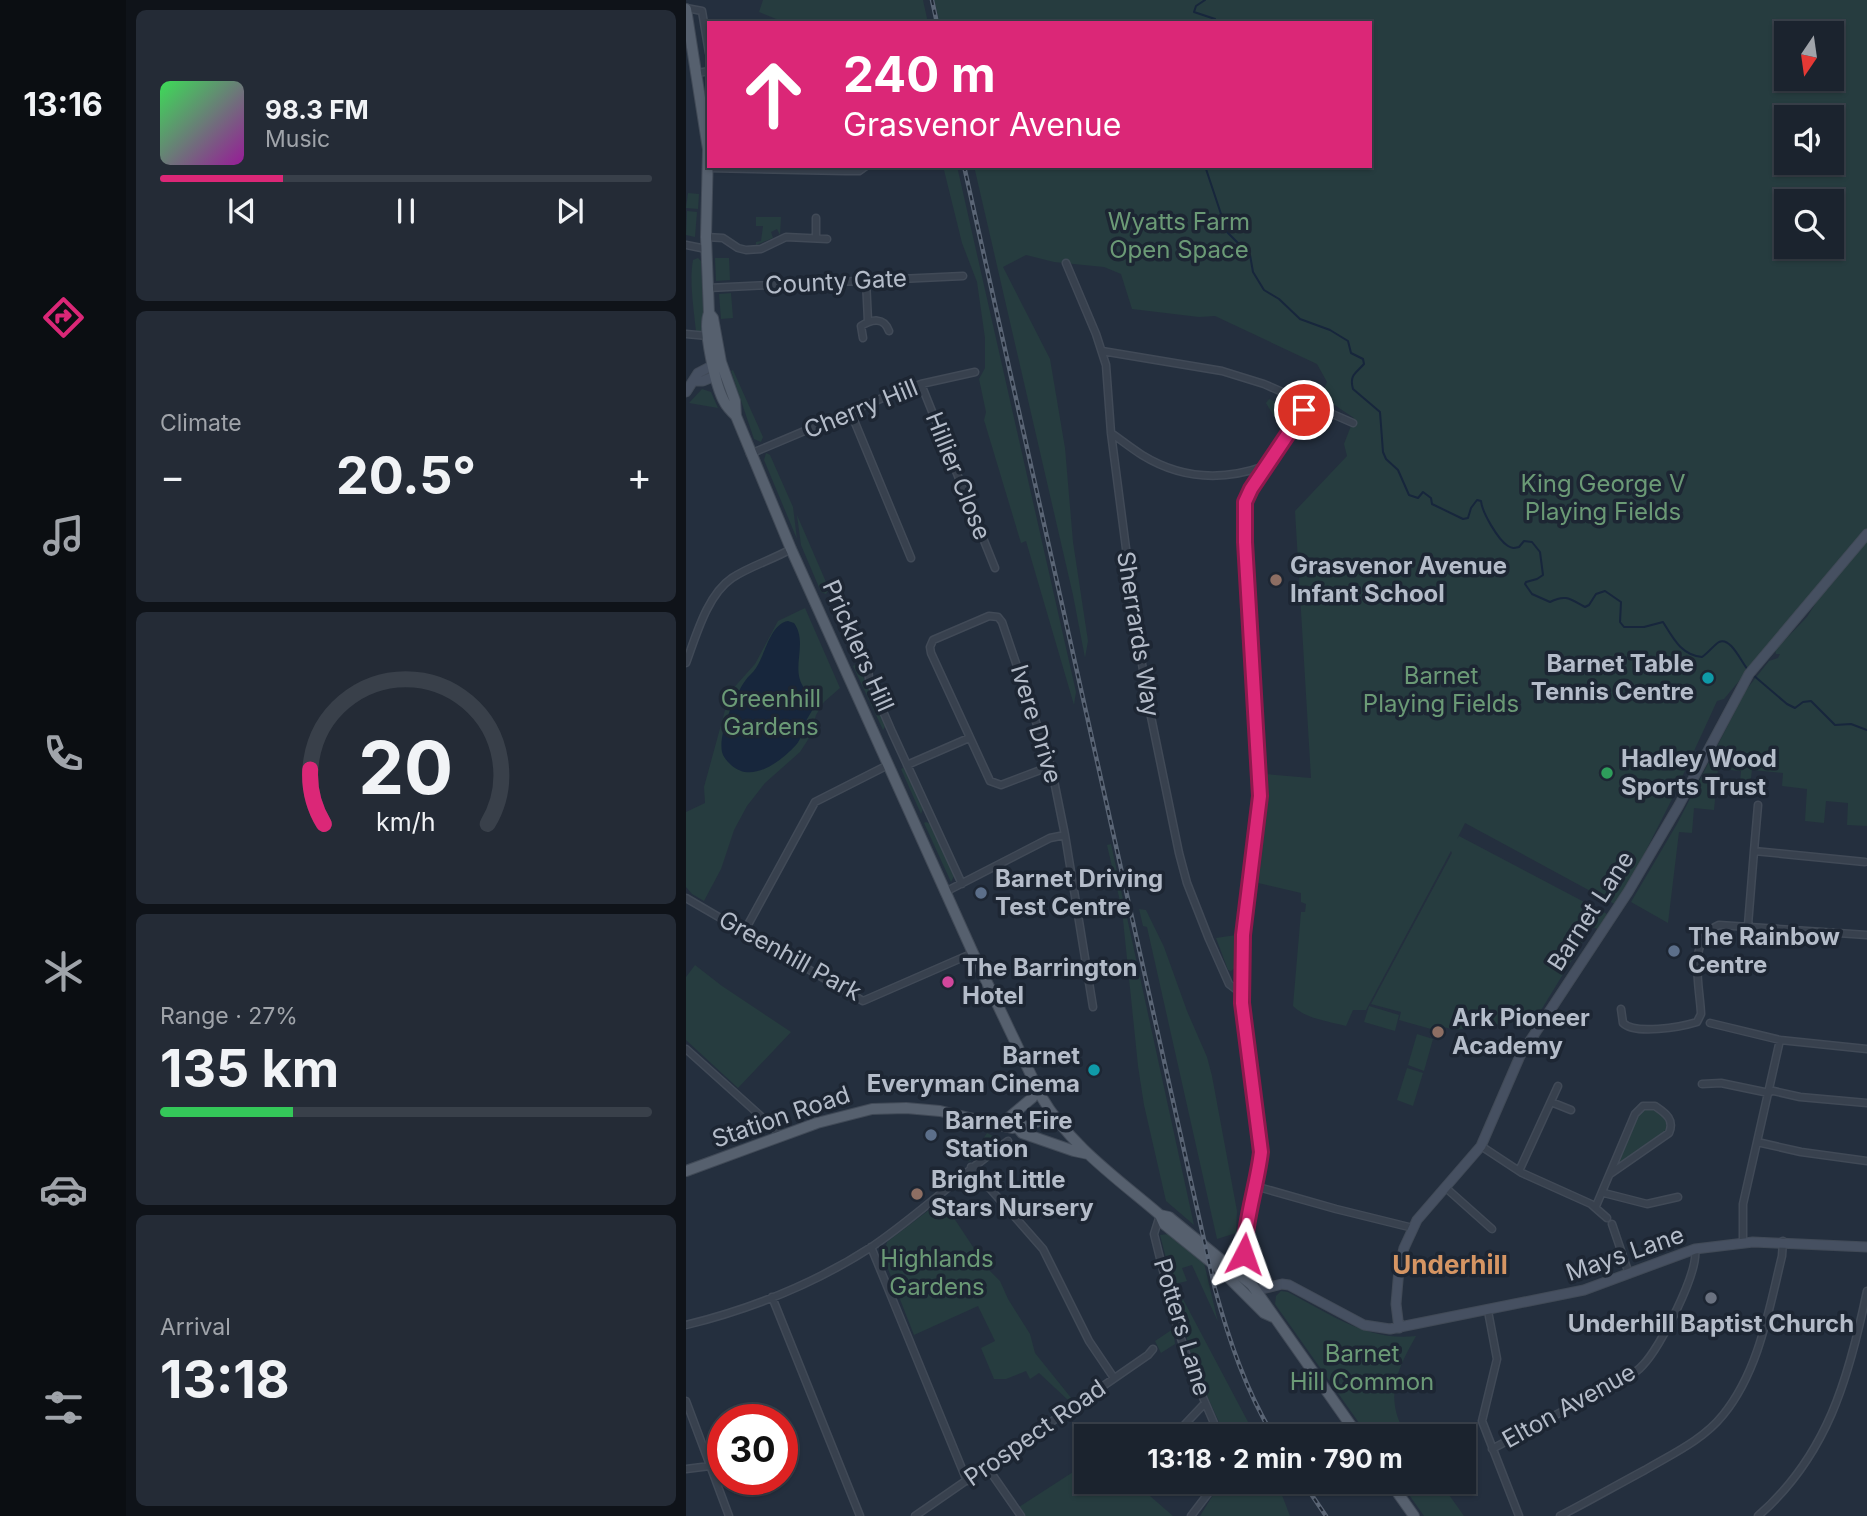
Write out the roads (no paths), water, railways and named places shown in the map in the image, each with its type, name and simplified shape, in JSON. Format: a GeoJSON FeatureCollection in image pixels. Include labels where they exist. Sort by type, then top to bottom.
{"type":"FeatureCollection","features":[{"type":"Feature","properties":{"kind":"main road","name":"Pricklers Hill"},"geometry":{"type":"LineString","coordinates":[[686,9],[703,72],[707,134]]}},
{"type":"Feature","properties":{"kind":"main road","name":"Pricklers Hill"},"geometry":{"type":"LineString","coordinates":[[709,168],[707,318],[719,368],[735,401],[736,416],[750,454],[945,892],[1038,1089],[1052,1112],[1088,1154]]}},
{"type":"Feature","properties":{"kind":"main road"},"geometry":{"type":"LineString","coordinates":[[1000,1125],[1032,1098],[1038,1089]]}},
{"type":"Feature","properties":{"kind":"main road","name":"Station Road"},"geometry":{"type":"LineString","coordinates":[[686,1171],[817,1123],[872,1109],[940,1111],[1018,1128],[1022,1133],[1088,1154]]}},
{"type":"Feature","properties":{"kind":"main road"},"geometry":{"type":"LineString","coordinates":[[1018,1128],[1029,1126],[1052,1112]]}},
{"type":"Feature","properties":{"kind":"main road"},"geometry":{"type":"LineString","coordinates":[[1088,1154],[1160,1215],[1164,1224],[1237,1285],[1258,1298]]}},
{"type":"Feature","properties":{"kind":"main road"},"geometry":{"type":"LineString","coordinates":[[1160,1215],[1169,1217],[1235,1272],[1273,1317],[1350,1424]]}},
{"type":"Feature","properties":{"kind":"main road"},"geometry":{"type":"LineString","coordinates":[[1398,1494],[1414,1516]]}},
{"type":"Feature","properties":{"kind":"street"},"geometry":{"type":"LineString","coordinates":[[686,9],[702,11],[707,41]]}},
{"type":"Feature","properties":{"kind":"street"},"geometry":{"type":"LineString","coordinates":[[755,168],[859,171],[863,168]]}},
{"type":"Feature","properties":{"kind":"street"},"geometry":{"type":"LineString","coordinates":[[816,238],[817,218]]}},
{"type":"Feature","properties":{"kind":"street"},"geometry":{"type":"LineString","coordinates":[[706,237],[723,238],[746,250],[761,249],[786,237],[827,239]]}},
{"type":"Feature","properties":{"kind":"street"},"geometry":{"type":"LineString","coordinates":[[686,245],[706,248]]}},
{"type":"Feature","properties":{"kind":"street","name":"Sherrards Way"},"geometry":{"type":"LineString","coordinates":[[1066,263],[1106,365],[1124,543],[1147,695],[1179,853],[1187,883],[1229,984],[1242,994]]}},
{"type":"Feature","properties":{"kind":"street","name":"County Gate"},"geometry":{"type":"LineString","coordinates":[[708,288],[964,276]]}},
{"type":"Feature","properties":{"kind":"street"},"geometry":{"type":"LineString","coordinates":[[866,280],[868,321]]}},
{"type":"Feature","properties":{"kind":"street"},"geometry":{"type":"LineString","coordinates":[[863,338],[861,326],[868,321],[881,320],[889,331]]}},
{"type":"Feature","properties":{"kind":"street"},"geometry":{"type":"LineString","coordinates":[[686,334],[712,336]]}},
{"type":"Feature","properties":{"kind":"street"},"geometry":{"type":"LineString","coordinates":[[1102,351],[1222,371],[1264,384],[1353,423]]}},
{"type":"Feature","properties":{"kind":"street"},"geometry":{"type":"LineString","coordinates":[[686,392],[694,381],[703,381],[719,368]]}},
{"type":"Feature","properties":{"kind":"street","name":"Cherry Hill"},"geometry":{"type":"LineString","coordinates":[[750,454],[885,397],[921,384],[975,372]]}},
{"type":"Feature","properties":{"kind":"street","name":"Hillier Close"},"geometry":{"type":"LineString","coordinates":[[921,384],[995,568]]}},
{"type":"Feature","properties":{"kind":"street"},"geometry":{"type":"LineString","coordinates":[[1237,1285],[1235,1272],[1244,1254],[1245,1228],[1259,1167],[1260,1134],[1242,1012],[1243,935],[1260,796],[1245,502],[1307,402]]}},
{"type":"Feature","properties":{"kind":"street"},"geometry":{"type":"LineString","coordinates":[[850,413],[911,558]]}},
{"type":"Feature","properties":{"kind":"street"},"geometry":{"type":"LineString","coordinates":[[1111,433],[1143,456],[1202,477],[1226,476],[1265,467]]}},
{"type":"Feature","properties":{"kind":"street","name":"Barnet Lane"},"geometry":{"type":"LineString","coordinates":[[1399,1328],[1396,1304],[1399,1269],[1413,1228],[1481,1146],[1520,1056],[1628,892],[1679,805],[1751,671],[1867,534]]}},
{"type":"Feature","properties":{"kind":"street"},"geometry":{"type":"LineString","coordinates":[[686,663],[712,603],[725,584],[734,577],[791,550]]}},
{"type":"Feature","properties":{"kind":"street","name":"Ivere Drive"},"geometry":{"type":"LineString","coordinates":[[969,738],[931,653],[930,644],[936,638],[989,616],[998,617],[1004,624],[1051,765],[1093,1007]]}},
{"type":"Feature","properties":{"kind":"street"},"geometry":{"type":"LineString","coordinates":[[868,665],[869,679],[961,884]]}},
{"type":"Feature","properties":{"kind":"street"},"geometry":{"type":"LineString","coordinates":[[877,738],[892,732]]}},
{"type":"Feature","properties":{"kind":"street"},"geometry":{"type":"LineString","coordinates":[[907,765],[969,738],[987,778],[996,785],[1051,765]]}},
{"type":"Feature","properties":{"kind":"street"},"geometry":{"type":"LineString","coordinates":[[744,932],[815,802],[888,765]]}},
{"type":"Feature","properties":{"kind":"street"},"geometry":{"type":"LineString","coordinates":[[1748,925],[1758,806]]}},
{"type":"Feature","properties":{"kind":"street"},"geometry":{"type":"LineString","coordinates":[[915,822],[930,815]]}},
{"type":"Feature","properties":{"kind":"street"},"geometry":{"type":"LineString","coordinates":[[945,892],[1050,838],[1065,835]]}},
{"type":"Feature","properties":{"kind":"street"},"geometry":{"type":"LineString","coordinates":[[1754,851],[1865,862]]}},
{"type":"Feature","properties":{"kind":"street","name":"Greenhill Park"},"geometry":{"type":"LineString","coordinates":[[686,898],[863,1001],[973,953]]}},
{"type":"Feature","properties":{"kind":"street"},"geometry":{"type":"LineString","coordinates":[[1621,1009],[1623,1025],[1633,1028],[1660,1029],[1699,1021],[1701,1014],[1698,954],[1701,941],[1708,931],[1719,925],[1867,935]]}},
{"type":"Feature","properties":{"kind":"street"},"geometry":{"type":"LineString","coordinates":[[1710,1023],[1780,1040],[1867,1049]]}},
{"type":"Feature","properties":{"kind":"street"},"geometry":{"type":"LineString","coordinates":[[1742,1242],[1743,1204],[1780,1040]]}},
{"type":"Feature","properties":{"kind":"street"},"geometry":{"type":"LineString","coordinates":[[686,1049],[780,1136]]}},
{"type":"Feature","properties":{"kind":"street"},"geometry":{"type":"LineString","coordinates":[[1702,1084],[1721,1083],[1800,1097],[1867,1103]]}},
{"type":"Feature","properties":{"kind":"street"},"geometry":{"type":"LineString","coordinates":[[1519,1171],[1558,1086]]}},
{"type":"Feature","properties":{"kind":"street"},"geometry":{"type":"LineString","coordinates":[[1551,1102],[1571,1110]]}},
{"type":"Feature","properties":{"kind":"street"},"geometry":{"type":"LineString","coordinates":[[1596,1206],[1604,1193],[1610,1174],[1637,1110],[1646,1105],[1655,1106],[1670,1120],[1669,1133],[1610,1174]]}},
{"type":"Feature","properties":{"kind":"street"},"geometry":{"type":"LineString","coordinates":[[686,1325],[719,1317],[772,1297],[829,1271],[871,1247],[1008,1141]]}},
{"type":"Feature","properties":{"kind":"street"},"geometry":{"type":"LineString","coordinates":[[1757,1142],[1867,1161]]}},
{"type":"Feature","properties":{"kind":"street"},"geometry":{"type":"LineString","coordinates":[[1481,1146],[1519,1171],[1596,1206],[1609,1221],[1629,1274]]}},
{"type":"Feature","properties":{"kind":"street"},"geometry":{"type":"LineString","coordinates":[[971,1167],[1043,1249],[1089,1341],[1114,1378]]}},
{"type":"Feature","properties":{"kind":"street"},"geometry":{"type":"LineString","coordinates":[[1255,1186],[1413,1228]]}},
{"type":"Feature","properties":{"kind":"street"},"geometry":{"type":"LineString","coordinates":[[1446,1188],[1492,1229]]}},
{"type":"Feature","properties":{"kind":"street"},"geometry":{"type":"LineString","coordinates":[[1604,1193],[1647,1204],[1678,1197]]}},
{"type":"Feature","properties":{"kind":"street","name":"Potters Lane"},"geometry":{"type":"LineString","coordinates":[[1160,1215],[1154,1238],[1181,1339],[1214,1424]]}},
{"type":"Feature","properties":{"kind":"street"},"geometry":{"type":"LineString","coordinates":[[1560,1516],[1674,1453],[1706,1432],[1723,1415],[1740,1389],[1756,1352],[1780,1264],[1783,1241]]}},
{"type":"Feature","properties":{"kind":"street","name":"Mays Lane"},"geometry":{"type":"LineString","coordinates":[[1399,1328],[1584,1290],[1695,1249],[1742,1242],[1783,1241],[1867,1247]]}},
{"type":"Feature","properties":{"kind":"street"},"geometry":{"type":"LineString","coordinates":[[871,1247],[967,1481]]}},
{"type":"Feature","properties":{"kind":"street","name":"Elton Avenue"},"geometry":{"type":"LineString","coordinates":[[1492,1448],[1642,1367],[1667,1328],[1694,1268],[1695,1249]]}},
{"type":"Feature","properties":{"kind":"street"},"geometry":{"type":"LineString","coordinates":[[1222,1271],[1235,1272]]}},
{"type":"Feature","properties":{"kind":"street"},"geometry":{"type":"LineString","coordinates":[[1258,1298],[1262,1289],[1282,1284],[1293,1287],[1364,1325],[1381,1329],[1399,1328]]}},
{"type":"Feature","properties":{"kind":"street"},"geometry":{"type":"LineString","coordinates":[[1758,1516],[1796,1477],[1823,1435],[1856,1346],[1867,1292]]}},
{"type":"Feature","properties":{"kind":"street"},"geometry":{"type":"LineString","coordinates":[[772,1297],[860,1516]]}},
{"type":"Feature","properties":{"kind":"street"},"geometry":{"type":"LineString","coordinates":[[1488,1311],[1497,1359],[1482,1421],[1519,1516]]}},
{"type":"Feature","properties":{"kind":"street","name":"Prospect Road"},"geometry":{"type":"LineString","coordinates":[[915,1516],[1149,1355],[1153,1349]]}},
{"type":"Feature","properties":{"kind":"street"},"geometry":{"type":"LineString","coordinates":[[686,1401],[707,1457]]}},
{"type":"Feature","properties":{"kind":"street"},"geometry":{"type":"LineString","coordinates":[[1185,1424],[1205,1403]]}},
{"type":"Feature","properties":{"kind":"street"},"geometry":{"type":"LineString","coordinates":[[686,1469],[707,1466]]}},
{"type":"Feature","properties":{"kind":"street"},"geometry":{"type":"LineString","coordinates":[[987,1466],[1021,1516]]}},
{"type":"Feature","properties":{"kind":"street"},"geometry":{"type":"LineString","coordinates":[[1191,1516],[1208,1494]]}},
{"type":"Feature","properties":{"kind":"street"},"geometry":{"type":"LineString","coordinates":[[721,1495],[729,1516]]}},
{"type":"Feature","properties":{"kind":"water"},"geometry":{"type":"Polygon","coordinates":[[[782,623],[794,623],[800,639],[801,681],[805,689],[816,691],[815,703],[800,740],[789,752],[774,764],[757,772],[739,770],[728,762],[722,752],[722,735],[728,715],[741,687],[755,670],[772,634],[782,623]]]}},
{"type":"Feature","properties":{"kind":"waterway"},"geometry":{"type":"LineString","coordinates":[[1205,0],[1196,6],[1194,12],[1215,21]]}},
{"type":"Feature","properties":{"kind":"waterway"},"geometry":{"type":"LineString","coordinates":[[1206,168],[1227,232],[1250,255],[1253,272],[1264,290],[1279,299],[1300,319],[1330,330],[1348,341],[1351,353],[1363,359],[1364,364],[1353,377],[1353,389],[1380,412],[1383,452],[1386,459],[1398,470],[1409,495],[1418,498],[1423,492],[1431,498],[1432,504],[1463,519],[1468,518],[1477,500],[1481,501],[1491,525],[1504,543],[1514,548],[1524,541],[1532,542],[1540,552],[1543,575],[1526,582],[1532,594],[1550,602],[1568,598],[1585,607],[1596,594],[1605,591],[1621,602],[1620,622],[1624,627],[1644,627],[1663,622],[1683,649],[1702,657],[1723,641],[1732,647],[1749,671]]}},
{"type":"Feature","properties":{"kind":"waterway"},"geometry":{"type":"LineString","coordinates":[[1753,675],[1795,708],[1803,702],[1811,701],[1835,725],[1851,724],[1867,730]]}},
{"type":"Feature","properties":{"kind":"railway"},"geometry":{"type":"LineString","coordinates":[[932,0],[937,21]]}},
{"type":"Feature","properties":{"kind":"railway"},"geometry":{"type":"LineString","coordinates":[[964,168],[1215,1289],[1239,1365],[1267,1424]]}},
{"type":"Feature","properties":{"kind":"railway"},"geometry":{"type":"LineString","coordinates":[[1311,1494],[1326,1516]]}},
{"type":"Feature","properties":{"kind":"place","name":"Grasvenor Avenue Infant School"},"geometry":{"type":"Point","coordinates":[1276,580]}},
{"type":"Feature","properties":{"kind":"place","name":"Barnet Table Tennis Centre"},"geometry":{"type":"Point","coordinates":[1708,678]}},
{"type":"Feature","properties":{"kind":"place","name":"Hadley Wood Sports Trust"},"geometry":{"type":"Point","coordinates":[1607,773]}},
{"type":"Feature","properties":{"kind":"place","name":"Barnet Driving Test Centre"},"geometry":{"type":"Point","coordinates":[981,893]}},
{"type":"Feature","properties":{"kind":"place","name":"The Rainbow Centre"},"geometry":{"type":"Point","coordinates":[1674,951]}},
{"type":"Feature","properties":{"kind":"place","name":"The Barrington Hotel"},"geometry":{"type":"Point","coordinates":[948,982]}},
{"type":"Feature","properties":{"kind":"place","name":"Ark Pioneer Academy"},"geometry":{"type":"Point","coordinates":[1438,1032]}},
{"type":"Feature","properties":{"kind":"place","name":"Barnet Everyman Cinema"},"geometry":{"type":"Point","coordinates":[1094,1070]}},
{"type":"Feature","properties":{"kind":"place","name":"Barnet Fire Station"},"geometry":{"type":"Point","coordinates":[931,1135]}},
{"type":"Feature","properties":{"kind":"place","name":"Bright Little Stars Nursery"},"geometry":{"type":"Point","coordinates":[917,1194]}},
{"type":"Feature","properties":{"kind":"place","name":"Underhill Baptist Church"},"geometry":{"type":"Point","coordinates":[1711,1298]}},
{"type":"Feature","properties":{"kind":"district","name":"Underhill"},"geometry":{"type":"Point","coordinates":[1450,1265]}},
{"type":"Feature","properties":{"kind":"park label","name":"Wyatts Farm Open Space"},"geometry":{"type":"Point","coordinates":[1179,236]}},
{"type":"Feature","properties":{"kind":"park label","name":"King George V Playing Fields"},"geometry":{"type":"Point","coordinates":[1603,498]}},
{"type":"Feature","properties":{"kind":"park label","name":"Barnet Playing Fields"},"geometry":{"type":"Point","coordinates":[1441,690]}},
{"type":"Feature","properties":{"kind":"park label","name":"Greenhill Gardens"},"geometry":{"type":"Point","coordinates":[771,713]}},
{"type":"Feature","properties":{"kind":"park label","name":"Highlands Gardens"},"geometry":{"type":"Point","coordinates":[937,1273]}},
{"type":"Feature","properties":{"kind":"park label","name":"Barnet Hill Common"},"geometry":{"type":"Point","coordinates":[1362,1368]}}]}
